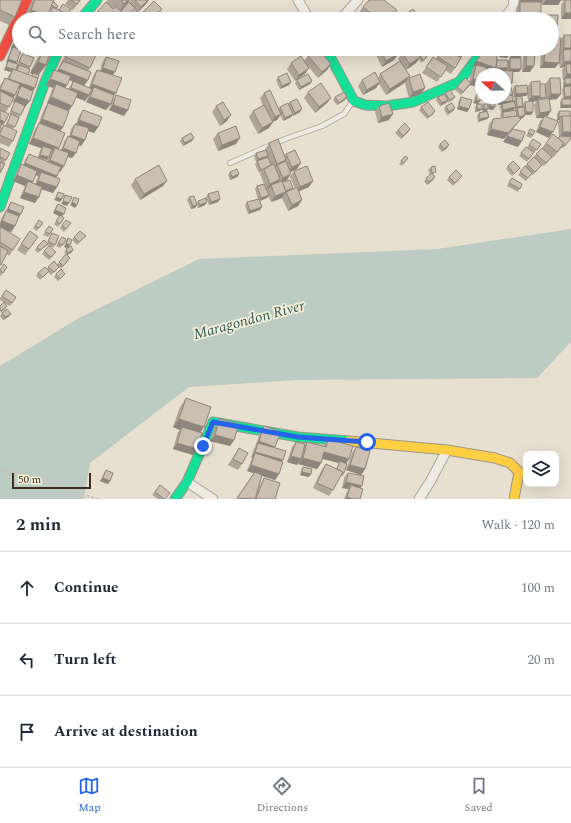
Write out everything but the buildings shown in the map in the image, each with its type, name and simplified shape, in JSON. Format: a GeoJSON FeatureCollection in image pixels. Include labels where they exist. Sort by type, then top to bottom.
{"type":"FeatureCollection","features":[{"type":"Feature","properties":{"kind":"street"},"geometry":{"type":"LineString","coordinates":[[22,12],[27,0]]}},
{"type":"Feature","properties":{"kind":"street"},"geometry":{"type":"LineString","coordinates":[[87,12],[97,0]]}},
{"type":"Feature","properties":{"kind":"street"},"geometry":{"type":"LineString","coordinates":[[298,0],[305,12]]}},
{"type":"Feature","properties":{"kind":"street"},"geometry":{"type":"LineString","coordinates":[[347,12],[358,0]]}},
{"type":"Feature","properties":{"kind":"street"},"geometry":{"type":"LineString","coordinates":[[509,12],[514,0]]}},
{"type":"Feature","properties":{"kind":"street"},"geometry":{"type":"LineString","coordinates":[[0,32],[9,36]]}},
{"type":"Feature","properties":{"kind":"street"},"geometry":{"type":"LineString","coordinates":[[0,56],[12,32]]}},
{"type":"Feature","properties":{"kind":"street"},"geometry":{"type":"LineString","coordinates":[[0,207],[45,82],[56,56]]}},
{"type":"Feature","properties":{"kind":"street"},"geometry":{"type":"LineString","coordinates":[[303,61],[308,56]]}},
{"type":"Feature","properties":{"kind":"street"},"geometry":{"type":"LineString","coordinates":[[330,56],[354,101],[365,105],[387,106],[414,102],[460,82],[479,56]]}},
{"type":"Feature","properties":{"kind":"street"},"geometry":{"type":"LineString","coordinates":[[175,499],[187,482],[213,422],[298,437],[447,450],[495,458],[510,463],[519,472],[514,499]]}},
{"type":"Feature","properties":{"kind":"street"},"geometry":{"type":"LineString","coordinates":[[419,499],[447,450]]}},
{"type":"Feature","properties":{"kind":"street"},"geometry":{"type":"LineString","coordinates":[[187,482],[213,499]]}},
{"type":"Feature","properties":{"kind":"lane"},"geometry":{"type":"LineString","coordinates":[[230,163],[328,123],[344,114],[354,101]]}},
{"type":"Feature","properties":{"kind":"path"},"geometry":{"type":"LineString","coordinates":[[0,470],[98,499]]}},
{"type":"Feature","properties":{"kind":"water","name":"Maragondon River"},"geometry":{"type":"Polygon","coordinates":[[[571,229],[571,342],[537,378],[297,380],[189,387],[90,463],[84,499],[0,499],[0,366],[79,318],[199,259],[437,249],[571,229]]]}},
{"type":"Feature","properties":{"kind":"traffic: fast"},"geometry":{"type":"LineString","coordinates":[[87,12],[97,0]]}},
{"type":"Feature","properties":{"kind":"traffic: fast"},"geometry":{"type":"LineString","coordinates":[[0,207],[45,82],[56,56]]}},
{"type":"Feature","properties":{"kind":"traffic: fast"},"geometry":{"type":"LineString","coordinates":[[330,56],[354,101],[365,105],[387,106],[413,102],[459,82],[479,56]]}},
{"type":"Feature","properties":{"kind":"traffic: fast"},"geometry":{"type":"LineString","coordinates":[[175,499],[187,482],[213,422],[298,437],[349,441]]}},
{"type":"Feature","properties":{"kind":"traffic: slow"},"geometry":{"type":"LineString","coordinates":[[349,441],[447,450],[495,458],[510,463],[519,472],[514,499]]}},
{"type":"Feature","properties":{"kind":"traffic: jam"},"geometry":{"type":"LineString","coordinates":[[21,12],[27,0]]}},
{"type":"Feature","properties":{"kind":"traffic: jam"},"geometry":{"type":"LineString","coordinates":[[0,56],[12,31]]}},
{"type":"Feature","properties":{"kind":"route"},"geometry":{"type":"LineString","coordinates":[[203,446],[213,422],[298,437],[367,442]]}}]}
